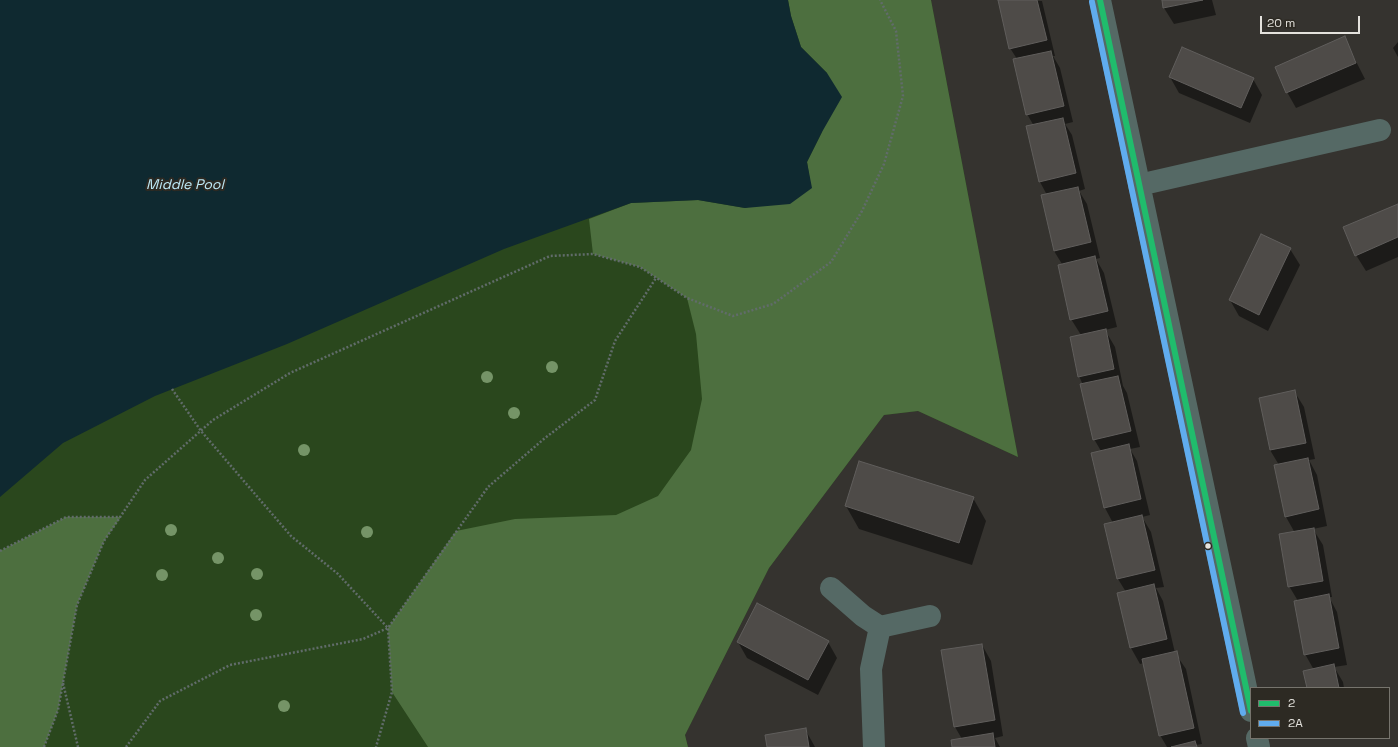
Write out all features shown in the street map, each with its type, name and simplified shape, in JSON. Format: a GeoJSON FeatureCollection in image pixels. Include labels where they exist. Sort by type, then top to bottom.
{"type":"FeatureCollection","features":[{"type":"Feature","properties":{"kind":"street"},"geometry":{"type":"LineString","coordinates":[[1100,0],[1250,706]]}},
{"type":"Feature","properties":{"kind":"street"},"geometry":{"type":"LineString","coordinates":[[1139,185],[1380,130]]}},
{"type":"Feature","properties":{"kind":"street"},"geometry":{"type":"LineString","coordinates":[[831,588],[863,616],[880,626],[930,616]]}},
{"type":"Feature","properties":{"kind":"street"},"geometry":{"type":"LineString","coordinates":[[874,747],[871,669],[880,626]]}},
{"type":"Feature","properties":{"kind":"path"},"geometry":{"type":"LineString","coordinates":[[44,747],[58,710],[77,605],[104,541],[145,480],[214,420],[290,373],[550,256],[593,254],[640,267],[687,298],[733,316],[773,304],[831,262],[862,211],[884,164],[903,96],[896,31],[880,0]]}},
{"type":"Feature","properties":{"kind":"path"},"geometry":{"type":"LineString","coordinates":[[126,747],[160,700],[230,665],[363,639],[388,628],[488,487],[545,438],[595,400],[615,342],[656,278]]}},
{"type":"Feature","properties":{"kind":"path"},"geometry":{"type":"LineString","coordinates":[[172,389],[201,431],[291,536],[338,574],[388,628],[392,692],[376,747]]}},
{"type":"Feature","properties":{"kind":"path"},"geometry":{"type":"LineString","coordinates":[[0,551],[66,517],[121,516]]}},
{"type":"Feature","properties":{"kind":"path"},"geometry":{"type":"LineString","coordinates":[[63,680],[78,747]]}},
{"type":"Feature","properties":{"kind":"green space"},"geometry":{"type":"Polygon","coordinates":[[[0,0],[931,0],[1018,457],[918,411],[884,415],[769,568],[685,735],[688,747],[0,747],[0,0]]]}},
{"type":"Feature","properties":{"kind":"green space"},"geometry":{"type":"Polygon","coordinates":[[[788,0],[931,0],[1018,457],[918,411],[884,415],[769,568],[685,735],[688,747],[428,747],[392,692],[388,628],[456,531],[515,519],[616,515],[658,496],[691,450],[702,399],[696,334],[687,298],[640,267],[593,254],[589,219],[631,203],[698,200],[745,208],[811,188],[807,162],[822,132],[827,73],[801,47],[791,16],[788,0]]]}},
{"type":"Feature","properties":{"kind":"green space"},"geometry":{"type":"Polygon","coordinates":[[[66,517],[121,517],[104,541],[77,605],[58,710],[44,747],[0,747],[0,551],[66,517]]]}},
{"type":"Feature","properties":{"kind":"water","name":"Middle Pool"},"geometry":{"type":"Polygon","coordinates":[[[0,0],[788,0],[791,16],[801,47],[827,73],[842,97],[807,162],[812,188],[790,204],[745,208],[698,200],[631,203],[504,249],[287,344],[155,396],[63,443],[0,497],[0,0]]]}},
{"type":"Feature","properties":{"kind":"building"},"geometry":{"type":"Polygon","coordinates":[[[998,0],[1037,0],[1047,40],[1009,49],[998,0]]]}},
{"type":"Feature","properties":{"kind":"building"},"geometry":{"type":"Polygon","coordinates":[[[1162,0],[1203,0],[1163,8],[1162,0]]]}},
{"type":"Feature","properties":{"kind":"building"},"geometry":{"type":"Polygon","coordinates":[[[1345,36],[1356,63],[1286,93],[1275,67],[1345,36]]]}},
{"type":"Feature","properties":{"kind":"building"},"geometry":{"type":"Polygon","coordinates":[[[1182,47],[1254,78],[1241,108],[1169,77],[1182,47]]]}},
{"type":"Feature","properties":{"kind":"building"},"geometry":{"type":"Polygon","coordinates":[[[1051,51],[1064,106],[1026,115],[1013,59],[1051,51]]]}},
{"type":"Feature","properties":{"kind":"building"},"geometry":{"type":"Polygon","coordinates":[[[1063,118],[1076,173],[1039,182],[1026,126],[1063,118]]]}},
{"type":"Feature","properties":{"kind":"building"},"geometry":{"type":"Polygon","coordinates":[[[1078,187],[1091,242],[1054,251],[1041,195],[1078,187]]]}},
{"type":"Feature","properties":{"kind":"building"},"geometry":{"type":"Polygon","coordinates":[[[1398,204],[1398,237],[1355,256],[1343,227],[1398,204]]]}},
{"type":"Feature","properties":{"kind":"building"},"geometry":{"type":"Polygon","coordinates":[[[1261,234],[1291,248],[1259,315],[1229,300],[1261,234]]]}},
{"type":"Feature","properties":{"kind":"building"},"geometry":{"type":"Polygon","coordinates":[[[1095,256],[1108,311],[1070,320],[1058,265],[1095,256]]]}},
{"type":"Feature","properties":{"kind":"building"},"geometry":{"type":"Polygon","coordinates":[[[1106,329],[1114,369],[1078,377],[1070,337],[1106,329]]]}},
{"type":"Feature","properties":{"kind":"building"},"geometry":{"type":"Polygon","coordinates":[[[1118,376],[1131,431],[1093,440],[1080,384],[1118,376]]]}},
{"type":"Feature","properties":{"kind":"building"},"geometry":{"type":"Polygon","coordinates":[[[1295,390],[1306,443],[1270,450],[1259,398],[1295,390]]]}},
{"type":"Feature","properties":{"kind":"building"},"geometry":{"type":"Polygon","coordinates":[[[1129,444],[1141,499],[1104,508],[1091,453],[1129,444]]]}},
{"type":"Feature","properties":{"kind":"building"},"geometry":{"type":"Polygon","coordinates":[[[1308,458],[1319,509],[1285,517],[1274,465],[1308,458]]]}},
{"type":"Feature","properties":{"kind":"building"},"geometry":{"type":"Polygon","coordinates":[[[859,461],[974,497],[959,543],[845,506],[859,461]]]}},
{"type":"Feature","properties":{"kind":"building"},"geometry":{"type":"Polygon","coordinates":[[[1142,515],[1155,570],[1117,579],[1104,524],[1142,515]]]}},
{"type":"Feature","properties":{"kind":"building"},"geometry":{"type":"Polygon","coordinates":[[[1314,528],[1323,581],[1288,587],[1279,534],[1314,528]]]}},
{"type":"Feature","properties":{"kind":"building"},"geometry":{"type":"Polygon","coordinates":[[[1154,584],[1167,639],[1130,648],[1117,593],[1154,584]]]}},
{"type":"Feature","properties":{"kind":"building"},"geometry":{"type":"Polygon","coordinates":[[[1329,594],[1339,648],[1304,655],[1294,601],[1329,594]]]}},
{"type":"Feature","properties":{"kind":"building"},"geometry":{"type":"Polygon","coordinates":[[[757,603],[829,641],[808,680],[737,642],[757,603]]]}},
{"type":"Feature","properties":{"kind":"building"},"geometry":{"type":"Polygon","coordinates":[[[982,644],[995,720],[954,727],[941,650],[982,644]]]}},
{"type":"Feature","properties":{"kind":"building"},"geometry":{"type":"Polygon","coordinates":[[[1177,651],[1194,728],[1159,736],[1142,659],[1177,651]]]}},
{"type":"Feature","properties":{"kind":"building"},"geometry":{"type":"Polygon","coordinates":[[[1334,664],[1339,687],[1307,687],[1303,671],[1334,664]]]}},
{"type":"Feature","properties":{"kind":"building"},"geometry":{"type":"Polygon","coordinates":[[[806,728],[809,747],[767,747],[765,735],[806,728]]]}},
{"type":"Feature","properties":{"kind":"building"},"geometry":{"type":"Polygon","coordinates":[[[993,733],[995,747],[952,747],[951,740],[993,733]]]}},
{"type":"Feature","properties":{"kind":"building"},"geometry":{"type":"Polygon","coordinates":[[[1195,741],[1197,747],[1171,747],[1195,741]]]}},
{"type":"Feature","properties":{"kind":"transit line","name":"2"},"geometry":{"type":"LineString","coordinates":[[1100,0],[1250,706]]}},
{"type":"Feature","properties":{"kind":"transit line","name":"2A"},"geometry":{"type":"LineString","coordinates":[[1092,2],[1243,713]]}}]}
